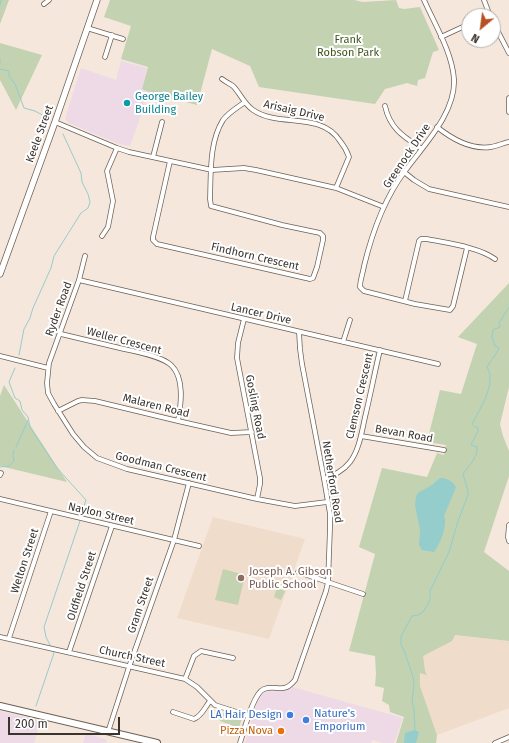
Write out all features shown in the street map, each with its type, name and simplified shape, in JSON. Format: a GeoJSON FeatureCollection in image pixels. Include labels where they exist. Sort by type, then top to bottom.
{"type":"FeatureCollection","features":[{"type":"Feature","properties":{"kind":"main road","name":"Keele Street"},"geometry":{"type":"LineString","coordinates":[[0,274],[55,122],[96,0]]}},
{"type":"Feature","properties":{"kind":"main road"},"geometry":{"type":"LineString","coordinates":[[0,706],[157,743]]}},
{"type":"Feature","properties":{"kind":"street"},"geometry":{"type":"LineString","coordinates":[[44,4],[49,0]]}},
{"type":"Feature","properties":{"kind":"street","name":"Greenock Drive"},"geometry":{"type":"LineString","coordinates":[[424,0],[450,59],[454,80],[453,94],[449,107],[437,127],[404,172],[384,207],[369,244],[360,287],[364,291],[443,310],[450,310],[453,306],[467,248]]}},
{"type":"Feature","properties":{"kind":"street"},"geometry":{"type":"LineString","coordinates":[[87,28],[123,39]]}},
{"type":"Feature","properties":{"kind":"street"},"geometry":{"type":"LineString","coordinates":[[441,37],[461,28]]}},
{"type":"Feature","properties":{"kind":"street"},"geometry":{"type":"LineString","coordinates":[[105,57],[112,36]]}},
{"type":"Feature","properties":{"kind":"street"},"geometry":{"type":"LineString","coordinates":[[501,38],[509,54]]}},
{"type":"Feature","properties":{"kind":"street","name":"Arisaig Drive"},"geometry":{"type":"LineString","coordinates":[[222,79],[233,87],[252,110],[274,117],[320,124],[332,131],[344,146],[348,157],[336,188]]}},
{"type":"Feature","properties":{"kind":"street"},"geometry":{"type":"LineString","coordinates":[[509,98],[509,112]]}},
{"type":"Feature","properties":{"kind":"street"},"geometry":{"type":"LineString","coordinates":[[212,170],[213,149],[220,127],[224,119],[245,102]]}},
{"type":"Feature","properties":{"kind":"street"},"geometry":{"type":"LineString","coordinates":[[384,106],[387,116],[394,128],[422,149]]}},
{"type":"Feature","properties":{"kind":"street"},"geometry":{"type":"LineString","coordinates":[[55,122],[117,148],[212,170],[244,168],[336,188],[384,207]]}},
{"type":"Feature","properties":{"kind":"street"},"geometry":{"type":"LineString","coordinates":[[153,156],[162,122]]}},
{"type":"Feature","properties":{"kind":"street"},"geometry":{"type":"LineString","coordinates":[[437,127],[453,138],[469,146],[485,148],[498,146],[509,142]]}},
{"type":"Feature","properties":{"kind":"street"},"geometry":{"type":"LineString","coordinates":[[102,236],[108,227],[113,201],[107,171],[117,148]]}},
{"type":"Feature","properties":{"kind":"street","name":"Findhorn Crescent"},"geometry":{"type":"LineString","coordinates":[[170,161],[153,237],[156,244],[310,279],[313,278],[318,267],[323,236],[320,233],[211,206],[212,170]]}},
{"type":"Feature","properties":{"kind":"street"},"geometry":{"type":"LineString","coordinates":[[404,172],[429,189],[509,207]]}},
{"type":"Feature","properties":{"kind":"street"},"geometry":{"type":"LineString","coordinates":[[405,301],[421,239],[486,253],[495,259]]}},
{"type":"Feature","properties":{"kind":"street","name":"Ryder Road"},"geometry":{"type":"LineString","coordinates":[[48,368],[79,280],[85,256]]}},
{"type":"Feature","properties":{"kind":"street","name":"Lancer Drive"},"geometry":{"type":"LineString","coordinates":[[79,280],[438,364]]}},
{"type":"Feature","properties":{"kind":"street","name":"Gosling Road"},"geometry":{"type":"LineString","coordinates":[[244,319],[238,343],[237,358],[260,478],[257,499]]}},
{"type":"Feature","properties":{"kind":"street"},"geometry":{"type":"LineString","coordinates":[[343,342],[350,320]]}},
{"type":"Feature","properties":{"kind":"street","name":"Netherford Road"},"geometry":{"type":"LineString","coordinates":[[240,743],[256,697],[263,690],[289,687],[295,680],[320,610],[328,582],[330,514],[302,364],[300,332]]}},
{"type":"Feature","properties":{"kind":"street","name":"Weller Crescent"},"geometry":{"type":"LineString","coordinates":[[61,334],[166,361],[171,365],[176,374],[179,386],[181,400],[178,421]]}},
{"type":"Feature","properties":{"kind":"street","name":"Clemson Crescent"},"geometry":{"type":"LineString","coordinates":[[324,479],[335,475],[343,469],[350,462],[359,444],[380,350]]}},
{"type":"Feature","properties":{"kind":"street"},"geometry":{"type":"LineString","coordinates":[[0,356],[48,368]]}},
{"type":"Feature","properties":{"kind":"street","name":"Goodman Crescent"},"geometry":{"type":"LineString","coordinates":[[48,368],[48,393],[58,411],[84,447],[97,458],[127,469],[257,499],[295,506],[327,502]]}},
{"type":"Feature","properties":{"kind":"street","name":"Malaren Road"},"geometry":{"type":"LineString","coordinates":[[58,411],[78,401],[96,401],[231,433],[252,432]]}},
{"type":"Feature","properties":{"kind":"street","name":"Bevan Road"},"geometry":{"type":"LineString","coordinates":[[361,436],[444,450]]}},
{"type":"Feature","properties":{"kind":"street","name":"Gram Street"},"geometry":{"type":"LineString","coordinates":[[108,732],[129,667],[174,540],[189,483]]}},
{"type":"Feature","properties":{"kind":"street","name":"Naylon Street"},"geometry":{"type":"LineString","coordinates":[[0,500],[199,546]]}},
{"type":"Feature","properties":{"kind":"street","name":"Welton Street"},"geometry":{"type":"LineString","coordinates":[[9,638],[51,512]]}},
{"type":"Feature","properties":{"kind":"street"},"geometry":{"type":"LineString","coordinates":[[509,525],[509,541]]}},
{"type":"Feature","properties":{"kind":"street","name":"Oldfield Street"},"geometry":{"type":"LineString","coordinates":[[70,652],[112,526]]}},
{"type":"Feature","properties":{"kind":"street"},"geometry":{"type":"LineString","coordinates":[[298,572],[363,594]]}},
{"type":"Feature","properties":{"kind":"street","name":"Church Street"},"geometry":{"type":"LineString","coordinates":[[0,637],[185,679],[197,687],[210,701],[223,708],[249,716]]}},
{"type":"Feature","properties":{"kind":"street"},"geometry":{"type":"LineString","coordinates":[[185,679],[194,656],[201,650],[233,658]]}},
{"type":"Feature","properties":{"kind":"street"},"geometry":{"type":"LineString","coordinates":[[173,712],[196,719],[200,716],[210,701]]}},
{"type":"Feature","properties":{"kind":"street"},"geometry":{"type":"LineString","coordinates":[[495,743],[509,737]]}},
{"type":"Feature","properties":{"kind":"shaded area"},"geometry":{"type":"Polygon","coordinates":[[[121,61],[147,68],[142,89],[149,92],[130,146],[119,144],[69,123],[65,119],[81,68],[116,80],[121,61]]]}},
{"type":"Feature","properties":{"kind":"shaded area","name":"Joseph A. Gibson Public School"},"geometry":{"type":"Polygon","coordinates":[[[213,517],[305,539],[269,639],[177,618],[213,517]]]}},
{"type":"Feature","properties":{"kind":"shaded area"},"geometry":{"type":"Polygon","coordinates":[[[455,635],[509,641],[509,708],[437,735],[420,686],[421,653],[455,635]]]}},
{"type":"Feature","properties":{"kind":"shaded area"},"geometry":{"type":"Polygon","coordinates":[[[292,687],[403,718],[394,743],[383,743],[372,740],[371,743],[245,743],[258,699],[264,692],[279,691],[292,687]]]}},
{"type":"Feature","properties":{"kind":"shaded area"},"geometry":{"type":"Polygon","coordinates":[[[0,711],[41,721],[34,743],[0,743],[0,711]]]}},
{"type":"Feature","properties":{"kind":"shaded area"},"geometry":{"type":"Polygon","coordinates":[[[86,733],[107,740],[106,743],[83,743],[86,733]]]}},
{"type":"Feature","properties":{"kind":"green space"},"geometry":{"type":"Polygon","coordinates":[[[0,0],[9,0],[0,24],[0,0]]]}},
{"type":"Feature","properties":{"kind":"green space","name":"Frank Robson Park"},"geometry":{"type":"Polygon","coordinates":[[[110,0],[354,0],[363,2],[396,0],[399,8],[404,9],[420,7],[439,50],[433,52],[425,78],[418,80],[417,86],[407,83],[385,89],[375,104],[259,87],[250,66],[212,49],[197,105],[142,89],[148,67],[121,59],[131,26],[104,17],[110,0]]]}},
{"type":"Feature","properties":{"kind":"green space"},"geometry":{"type":"Polygon","coordinates":[[[0,43],[42,55],[16,110],[0,80],[0,43]]]}},
{"type":"Feature","properties":{"kind":"green space"},"geometry":{"type":"Polygon","coordinates":[[[509,283],[509,387],[500,424],[509,451],[509,476],[484,552],[509,571],[509,641],[455,635],[452,641],[423,656],[427,675],[420,673],[420,686],[437,735],[436,743],[396,743],[404,717],[390,712],[389,705],[382,701],[384,688],[375,686],[375,656],[349,651],[375,554],[359,547],[382,468],[427,477],[437,453],[444,455],[446,445],[427,442],[440,390],[461,394],[477,344],[458,337],[509,283]]]}},
{"type":"Feature","properties":{"kind":"green space"},"geometry":{"type":"Polygon","coordinates":[[[4,385],[67,482],[0,466],[0,396],[4,385]]]}},
{"type":"Feature","properties":{"kind":"green space"},"geometry":{"type":"Polygon","coordinates":[[[223,569],[245,575],[238,605],[215,600],[223,569]]]}},
{"type":"Feature","properties":{"kind":"green space"},"geometry":{"type":"Polygon","coordinates":[[[277,588],[285,591],[281,600],[274,597],[277,588]]]}},
{"type":"Feature","properties":{"kind":"green space"},"geometry":{"type":"Polygon","coordinates":[[[223,713],[242,718],[239,728],[220,721],[223,713]]]}},
{"type":"Feature","properties":{"kind":"water"},"geometry":{"type":"Polygon","coordinates":[[[440,478],[449,480],[456,487],[444,516],[445,524],[443,534],[434,552],[422,550],[419,545],[420,530],[415,505],[418,493],[432,485],[440,478]]]}},
{"type":"Feature","properties":{"kind":"water"},"geometry":{"type":"Polygon","coordinates":[[[415,730],[419,732],[416,743],[404,743],[405,733],[415,730]]]}},
{"type":"Feature","properties":{"kind":"waterway"},"geometry":{"type":"LineString","coordinates":[[0,5],[1,0]]}},
{"type":"Feature","properties":{"kind":"waterway"},"geometry":{"type":"LineString","coordinates":[[0,69],[9,71],[9,76],[15,84],[24,108],[35,111],[48,118]]}},
{"type":"Feature","properties":{"kind":"waterway"},"geometry":{"type":"LineString","coordinates":[[19,355],[24,329],[51,268],[54,256],[81,213],[88,208],[90,202],[82,182],[81,173],[63,134]]}},
{"type":"Feature","properties":{"kind":"waterway"},"geometry":{"type":"LineString","coordinates":[[415,730],[414,709],[412,702],[414,684],[413,677],[401,645],[401,636],[412,616],[423,612],[428,604],[430,599],[430,591],[449,552],[458,521],[468,495],[463,474],[473,461],[477,450],[477,446],[471,445],[478,428],[472,424],[483,404],[489,388],[490,373],[487,367],[499,348],[495,346],[492,337],[493,330],[500,327],[499,323],[509,307]]}},
{"type":"Feature","properties":{"kind":"waterway"},"geometry":{"type":"LineString","coordinates":[[15,368],[9,382],[15,398],[20,401],[22,410],[28,417],[30,427],[57,468],[86,500],[81,515]]}},
{"type":"Feature","properties":{"kind":"waterway"},"geometry":{"type":"LineString","coordinates":[[16,447],[28,420]]}},
{"type":"Feature","properties":{"kind":"waterway"},"geometry":{"type":"LineString","coordinates":[[0,467],[9,466],[14,461],[14,450]]}},
{"type":"Feature","properties":{"kind":"waterway"},"geometry":{"type":"LineString","coordinates":[[50,645],[46,637],[44,627],[80,521]]}},
{"type":"Feature","properties":{"kind":"waterway"},"geometry":{"type":"LineString","coordinates":[[36,706],[54,653],[53,651]]}},
{"type":"Feature","properties":{"kind":"place","name":"George Bailey Building"},"geometry":{"type":"Point","coordinates":[127,103]}},
{"type":"Feature","properties":{"kind":"place","name":"Joseph A. Gibson Public School"},"geometry":{"type":"Point","coordinates":[241,578]}},
{"type":"Feature","properties":{"kind":"place","name":"LA Hair Design"},"geometry":{"type":"Point","coordinates":[290,715]}},
{"type":"Feature","properties":{"kind":"place","name":"Nature's Emporium"},"geometry":{"type":"Point","coordinates":[306,720]}},
{"type":"Feature","properties":{"kind":"place","name":"Pizza Nova"},"geometry":{"type":"Point","coordinates":[281,731]}}]}
